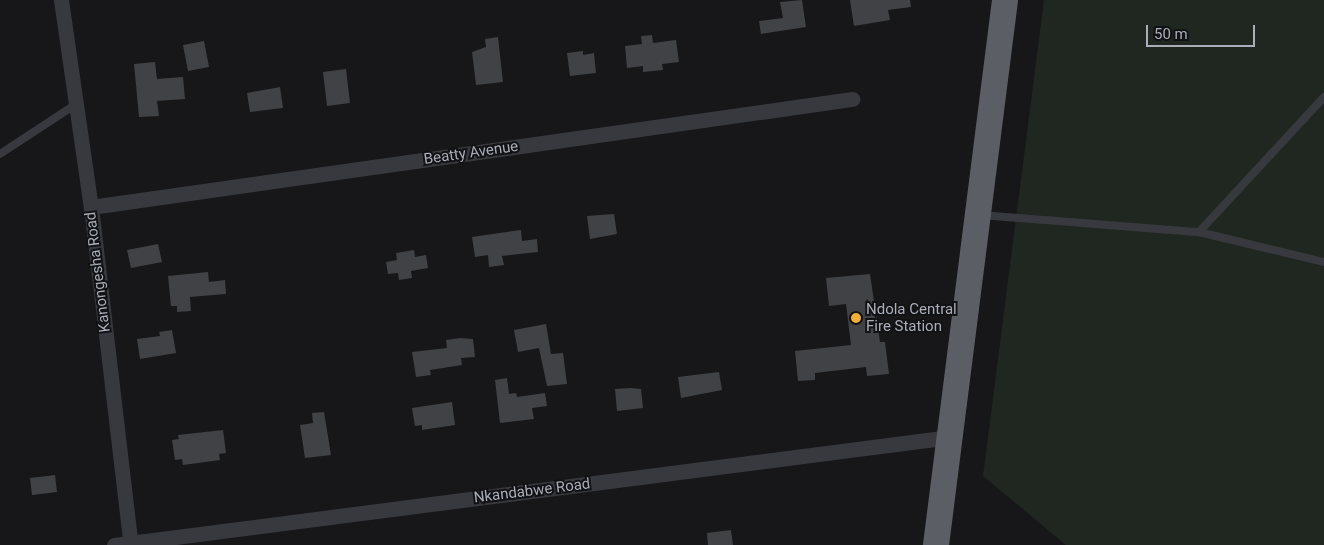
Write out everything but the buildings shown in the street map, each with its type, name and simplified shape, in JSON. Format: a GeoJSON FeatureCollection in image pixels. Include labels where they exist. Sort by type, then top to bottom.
{"type":"FeatureCollection","features":[{"type":"Feature","properties":{"kind":"highway"},"geometry":{"type":"LineString","coordinates":[[936,545],[1005,0]]}},
{"type":"Feature","properties":{"kind":"street","name":"Kanongesha Road"},"geometry":{"type":"LineString","coordinates":[[61,0],[90,208],[131,544]]}},
{"type":"Feature","properties":{"kind":"street","name":"Beatty Avenue"},"geometry":{"type":"LineString","coordinates":[[90,208],[852,99]]}},
{"type":"Feature","properties":{"kind":"street","name":"Nkandabwe Road"},"geometry":{"type":"LineString","coordinates":[[114,545],[950,437]]}},
{"type":"Feature","properties":{"kind":"lane"},"geometry":{"type":"LineString","coordinates":[[1199,232],[1324,97]]}},
{"type":"Feature","properties":{"kind":"lane"},"geometry":{"type":"LineString","coordinates":[[0,154],[76,104]]}},
{"type":"Feature","properties":{"kind":"lane"},"geometry":{"type":"LineString","coordinates":[[979,214],[1199,232],[1324,262]]}},
{"type":"Feature","properties":{"kind":"shaded area"},"geometry":{"type":"Polygon","coordinates":[[[1044,0],[1324,0],[1324,545],[1066,545],[983,476],[1044,0]]]}},
{"type":"Feature","properties":{"kind":"place","name":"Ndola Central Fire Station"},"geometry":{"type":"Point","coordinates":[856,318]}}]}
